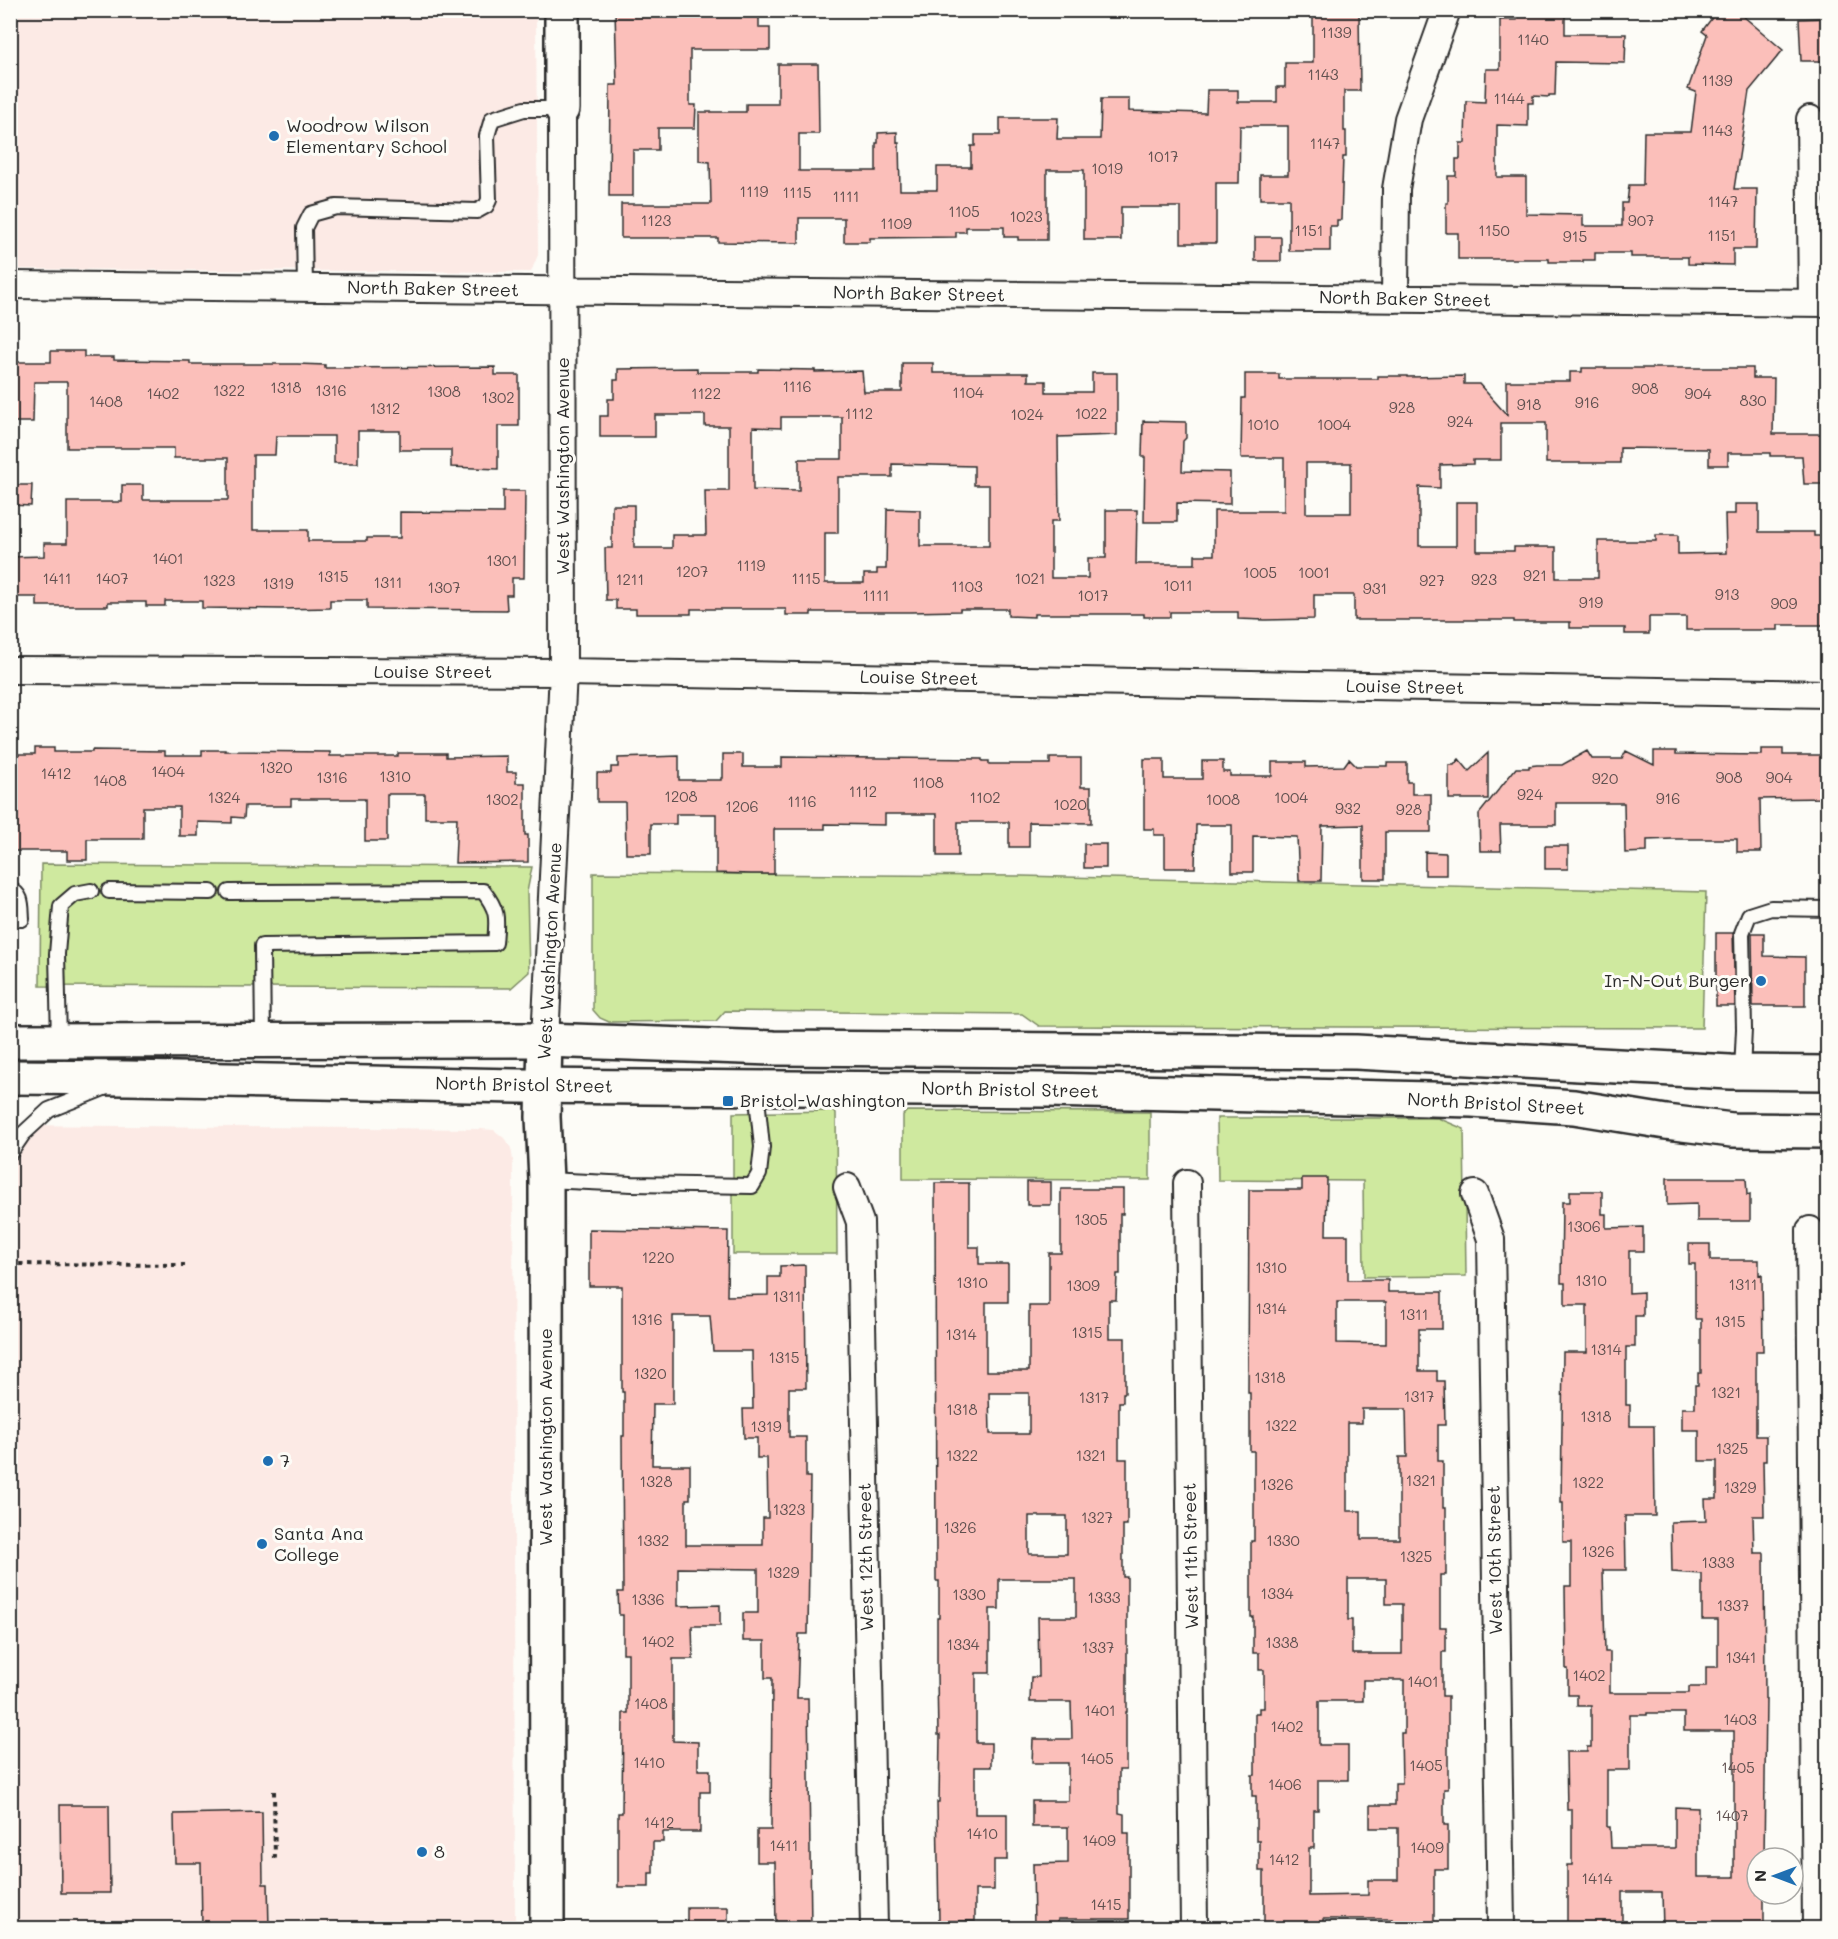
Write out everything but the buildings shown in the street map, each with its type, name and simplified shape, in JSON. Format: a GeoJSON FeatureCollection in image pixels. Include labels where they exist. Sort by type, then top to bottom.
{"type":"FeatureCollection","features":[{"type":"Feature","properties":{"kind":"main road","name":"West Washington Avenue"},"geometry":{"type":"LineString","coordinates":[[562,10],[562,109]]}},
{"type":"Feature","properties":{"kind":"main road","name":"West Washington Avenue"},"geometry":{"type":"LineString","coordinates":[[545,1040],[543,1117],[546,1180],[547,1929]]}},
{"type":"Feature","properties":{"kind":"main road"},"geometry":{"type":"LineString","coordinates":[[10,1041],[545,1040],[774,1048],[1356,1052],[1742,1072],[1827,1073]]}},
{"type":"Feature","properties":{"kind":"main road","name":"North Bristol Street"},"geometry":{"type":"LineString","coordinates":[[10,1077],[544,1086],[1047,1090],[1472,1100],[1574,1107],[1732,1130],[1827,1131]]}},
{"type":"Feature","properties":{"kind":"street"},"geometry":{"type":"LineString","coordinates":[[1395,299],[1396,189],[1408,119],[1447,10]]}},
{"type":"Feature","properties":{"kind":"street","name":"West Washington Avenue"},"geometry":{"type":"LineString","coordinates":[[545,1040],[563,672],[562,109]]}},
{"type":"Feature","properties":{"kind":"street"},"geometry":{"type":"LineString","coordinates":[[1810,119],[1820,303]]}},
{"type":"Feature","properties":{"kind":"street","name":"North Baker Street"},"geometry":{"type":"LineString","coordinates":[[10,285],[1820,303]]}},
{"type":"Feature","properties":{"kind":"street","name":"Louise Street"},"geometry":{"type":"LineString","coordinates":[[10,670],[563,672],[1827,694]]}},
{"type":"Feature","properties":{"kind":"street","name":"West 11th Street"},"geometry":{"type":"LineString","coordinates":[[1187,1183],[1194,1929]]}},
{"type":"Feature","properties":{"kind":"street","name":"West 12th Street"},"geometry":{"type":"LineString","coordinates":[[847,1187],[860,1222],[874,1929]]}},
{"type":"Feature","properties":{"kind":"street","name":"West 10th Street"},"geometry":{"type":"LineString","coordinates":[[1475,1194],[1491,1239],[1501,1929]]}},
{"type":"Feature","properties":{"kind":"street"},"geometry":{"type":"LineString","coordinates":[[1810,1230],[1816,1929]]}},
{"type":"Feature","properties":{"kind":"lane"},"geometry":{"type":"LineString","coordinates":[[305,288],[304,228],[311,214],[336,207],[477,211],[486,206],[489,200],[487,136],[492,119],[524,109],[562,109]]}},
{"type":"Feature","properties":{"kind":"lane"},"geometry":{"type":"LineString","coordinates":[[10,890],[15,892],[21,900],[21,919],[10,919]]}},
{"type":"Feature","properties":{"kind":"lane"},"geometry":{"type":"LineString","coordinates":[[58,1041],[57,954],[61,906],[75,894],[91,891]]}},
{"type":"Feature","properties":{"kind":"lane"},"geometry":{"type":"LineString","coordinates":[[109,891],[211,892]]}},
{"type":"Feature","properties":{"kind":"lane"},"geometry":{"type":"LineString","coordinates":[[229,892],[483,891],[494,904],[497,921],[495,943],[262,946],[263,1041]]}},
{"type":"Feature","properties":{"kind":"lane"},"geometry":{"type":"LineString","coordinates":[[1742,1072],[1744,1029],[1742,933],[1749,915],[1771,908],[1827,909]]}},
{"type":"Feature","properties":{"kind":"lane"},"geometry":{"type":"LineString","coordinates":[[10,1153],[23,1134],[49,1110],[128,1078]]}},
{"type":"Feature","properties":{"kind":"lane"},"geometry":{"type":"LineString","coordinates":[[546,1180],[752,1186],[759,1174],[762,1147],[756,1088]]}},
{"type":"Feature","properties":{"kind":"path"},"geometry":{"type":"LineString","coordinates":[[10,1264],[185,1265]]}},
{"type":"Feature","properties":{"kind":"path"},"geometry":{"type":"LineString","coordinates":[[274,1791],[275,1863]]}},
{"type":"Feature","properties":{"kind":"shaded area","name":"Woodrow Wilson Elementary School"},"geometry":{"type":"Polygon","coordinates":[[[11,15],[536,18],[538,255],[531,272],[11,269],[11,15]]]}},
{"type":"Feature","properties":{"kind":"shaded area","name":"Santa Ana College"},"geometry":{"type":"Polygon","coordinates":[[[11,1125],[481,1129],[494,1130],[511,1148],[513,1160],[515,1928],[11,1928],[11,1125]]]}},
{"type":"Feature","properties":{"kind":"green space"},"geometry":{"type":"Polygon","coordinates":[[[41,864],[532,867],[527,892],[529,972],[511,988],[40,986],[41,864]]]}},
{"type":"Feature","properties":{"kind":"green space"},"geometry":{"type":"Polygon","coordinates":[[[593,873],[1022,876],[1706,892],[1702,1028],[1039,1026],[1022,1014],[725,1011],[716,1021],[609,1022],[600,1018],[593,1010],[593,873]]]}},
{"type":"Feature","properties":{"kind":"green space"},"geometry":{"type":"Polygon","coordinates":[[[831,1111],[836,1113],[837,1254],[733,1254],[733,1113],[831,1111]]]}},
{"type":"Feature","properties":{"kind":"green space"},"geometry":{"type":"Polygon","coordinates":[[[907,1111],[1150,1112],[1150,1180],[903,1179],[903,1115],[907,1111]]]}},
{"type":"Feature","properties":{"kind":"green space"},"geometry":{"type":"Polygon","coordinates":[[[1217,1118],[1438,1118],[1464,1129],[1466,1276],[1364,1277],[1363,1181],[1218,1180],[1217,1118]]]}},
{"type":"Feature","properties":{"kind":"place","name":"Woodrow Wilson Elementary School"},"geometry":{"type":"Point","coordinates":[274,136]}},
{"type":"Feature","properties":{"kind":"place","name":"In-N-Out Burger"},"geometry":{"type":"Point","coordinates":[1761,981]}},
{"type":"Feature","properties":{"kind":"place","name":"Bristol-Washington"},"geometry":{"type":"Point","coordinates":[728,1101]}},
{"type":"Feature","properties":{"kind":"place","name":"7"},"geometry":{"type":"Point","coordinates":[268,1461]}},
{"type":"Feature","properties":{"kind":"place","name":"Santa Ana College"},"geometry":{"type":"Point","coordinates":[262,1544]}},
{"type":"Feature","properties":{"kind":"place","name":"8"},"geometry":{"type":"Point","coordinates":[422,1852]}}]}
